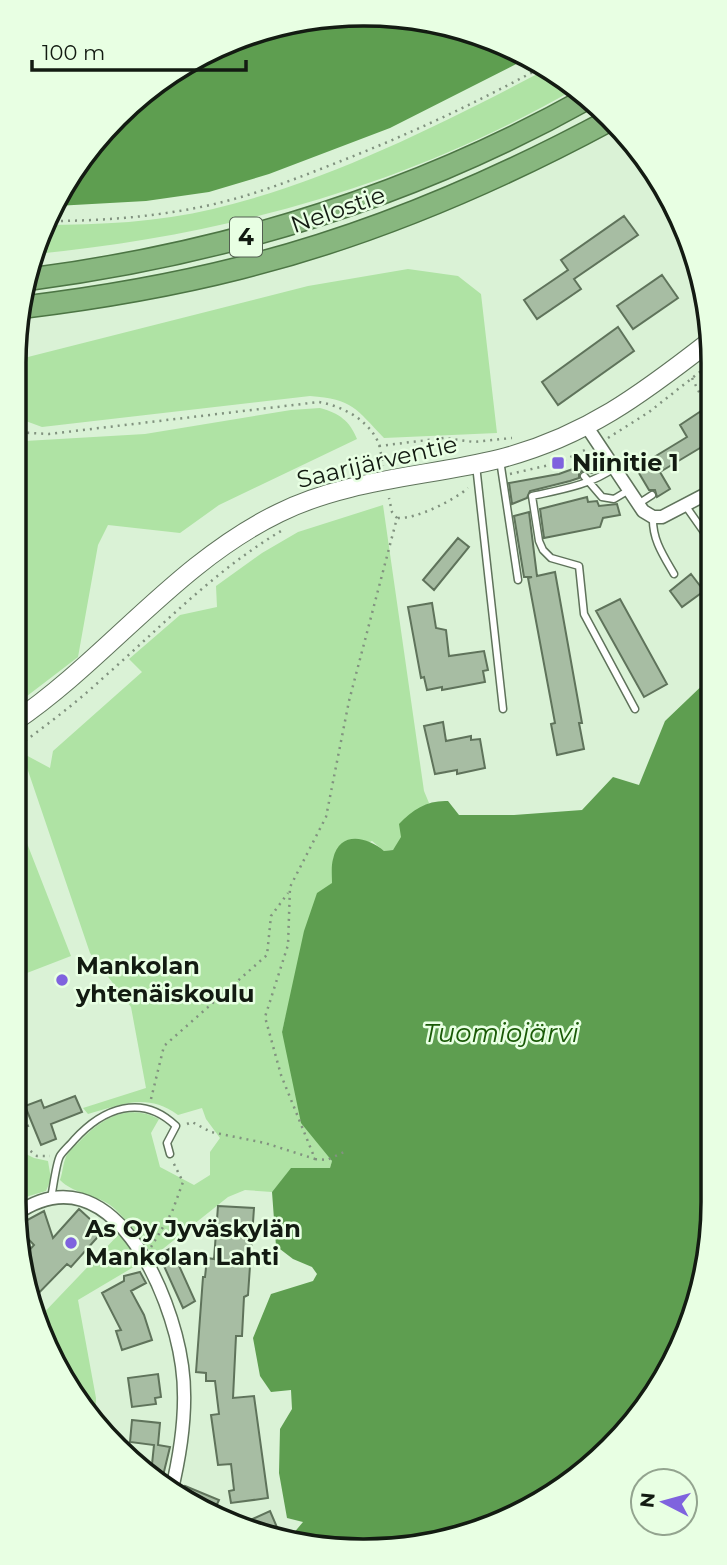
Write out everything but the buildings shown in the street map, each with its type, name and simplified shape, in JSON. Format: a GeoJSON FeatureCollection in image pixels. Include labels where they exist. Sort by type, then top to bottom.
{"type":"FeatureCollection","features":[{"type":"Feature","properties":{"kind":"highway","name":"Nelostie"},"geometry":{"type":"LineString","coordinates":[[38,278],[159,259],[343,208],[454,166],[578,103]]}},
{"type":"Feature","properties":{"kind":"highway","name":"Nelostie"},"geometry":{"type":"LineString","coordinates":[[31,306],[165,285],[295,253],[449,198],[601,124]]}},
{"type":"Feature","properties":{"kind":"main road","name":"Saarijärventie"},"geometry":{"type":"LineString","coordinates":[[26,712],[82,668],[167,591],[230,539],[279,512],[346,489],[500,467],[586,427],[639,396],[700,348]]}},
{"type":"Feature","properties":{"kind":"street"},"geometry":{"type":"LineString","coordinates":[[586,427],[643,511],[653,517],[662,517],[701,496]]}},
{"type":"Feature","properties":{"kind":"street"},"geometry":{"type":"LineString","coordinates":[[26,1207],[51,1198],[82,1200],[107,1212],[125,1227],[144,1259],[167,1305],[182,1367],[183,1424],[173,1480]]}},
{"type":"Feature","properties":{"kind":"lane"},"geometry":{"type":"LineString","coordinates":[[500,467],[510,511],[518,580]]}},
{"type":"Feature","properties":{"kind":"lane"},"geometry":{"type":"LineString","coordinates":[[614,468],[532,496],[539,541],[551,558],[579,566],[584,614],[635,709]]}},
{"type":"Feature","properties":{"kind":"lane"},"geometry":{"type":"LineString","coordinates":[[477,471],[503,709]]}},
{"type":"Feature","properties":{"kind":"lane"},"geometry":{"type":"LineString","coordinates":[[587,478],[602,497],[614,499],[629,490]]}},
{"type":"Feature","properties":{"kind":"lane"},"geometry":{"type":"LineString","coordinates":[[638,504],[652,495]]}},
{"type":"Feature","properties":{"kind":"lane"},"geometry":{"type":"LineString","coordinates":[[685,505],[701,527]]}},
{"type":"Feature","properties":{"kind":"lane"},"geometry":{"type":"LineString","coordinates":[[653,517],[652,529],[656,541],[674,574]]}},
{"type":"Feature","properties":{"kind":"lane"},"geometry":{"type":"LineString","coordinates":[[51,1198],[59,1157],[90,1123],[115,1110],[150,1109],[163,1114],[176,1126],[167,1143],[170,1154]]}},
{"type":"Feature","properties":{"kind":"path"},"geometry":{"type":"LineString","coordinates":[[58,220],[121,219],[158,214],[211,205],[274,187],[370,150],[533,72]]}},
{"type":"Feature","properties":{"kind":"path"},"geometry":{"type":"LineString","coordinates":[[500,467],[558,463],[598,444],[649,412],[701,371]]}},
{"type":"Feature","properties":{"kind":"path"},"geometry":{"type":"LineString","coordinates":[[692,378],[701,396]]}},
{"type":"Feature","properties":{"kind":"path"},"geometry":{"type":"LineString","coordinates":[[26,432],[49,434],[319,402],[336,405],[351,413],[375,436],[381,458]]}},
{"type":"Feature","properties":{"kind":"path"},"geometry":{"type":"LineString","coordinates":[[379,446],[444,438],[474,442],[522,436]]}},
{"type":"Feature","properties":{"kind":"path"},"geometry":{"type":"LineString","coordinates":[[389,498],[392,512],[397,518],[409,519],[463,493],[477,471]]}},
{"type":"Feature","properties":{"kind":"path"},"geometry":{"type":"LineString","coordinates":[[379,496],[391,494]]}},
{"type":"Feature","properties":{"kind":"path"},"geometry":{"type":"LineString","coordinates":[[150,1109],[164,1046],[267,955],[271,916],[290,891],[326,817],[349,701],[397,518]]}},
{"type":"Feature","properties":{"kind":"path"},"geometry":{"type":"LineString","coordinates":[[26,740],[100,681],[215,576],[284,530]]}},
{"type":"Feature","properties":{"kind":"path"},"geometry":{"type":"LineString","coordinates":[[290,891],[288,945],[265,1017],[281,1075],[315,1159]]}},
{"type":"Feature","properties":{"kind":"path"},"geometry":{"type":"LineString","coordinates":[[176,1126],[192,1122],[211,1132],[265,1143],[315,1159],[327,1160],[344,1152]]}},
{"type":"Feature","properties":{"kind":"path"},"geometry":{"type":"LineString","coordinates":[[26,1126],[33,1124]]}},
{"type":"Feature","properties":{"kind":"path"},"geometry":{"type":"LineString","coordinates":[[27,1147],[37,1156],[59,1157]]}},
{"type":"Feature","properties":{"kind":"path"},"geometry":{"type":"LineString","coordinates":[[144,1259],[172,1212],[183,1182],[170,1154]]}},
{"type":"Feature","properties":{"kind":"shaded area"},"geometry":{"type":"Polygon","coordinates":[[[537,74],[566,94],[450,151],[384,178],[316,200],[177,234],[45,253],[56,225],[150,220],[213,209],[257,197],[342,167],[467,110],[537,74]]]}},
{"type":"Feature","properties":{"kind":"shaded area"},"geometry":{"type":"Polygon","coordinates":[[[408,269],[458,276],[481,294],[497,433],[384,438],[353,407],[336,400],[310,396],[42,427],[26,421],[26,357],[308,286],[408,269]]]}},
{"type":"Feature","properties":{"kind":"shaded area"},"geometry":{"type":"Polygon","coordinates":[[[320,408],[333,412],[351,427],[357,439],[219,505],[180,533],[108,525],[98,545],[78,657],[26,697],[26,441],[145,434],[291,410],[320,408]]]}},
{"type":"Feature","properties":{"kind":"shaded area"},"geometry":{"type":"Polygon","coordinates":[[[383,505],[424,791],[429,803],[393,850],[384,851],[372,841],[333,858],[332,883],[291,995],[282,1032],[325,1151],[332,1161],[330,1168],[292,1168],[272,1192],[245,1190],[228,1197],[154,1256],[115,1209],[60,1180],[66,1156],[88,1133],[106,1120],[126,1113],[148,1114],[159,1119],[151,1133],[160,1167],[194,1185],[210,1175],[210,1152],[220,1138],[206,1119],[202,1108],[178,1115],[166,1108],[144,1102],[123,1104],[88,1114],[83,1108],[146,1088],[131,1007],[90,953],[26,765],[26,755],[50,768],[53,751],[142,672],[129,659],[180,615],[217,607],[216,586],[262,553],[298,532],[383,505]]]}},
{"type":"Feature","properties":{"kind":"shaded area"},"geometry":{"type":"Polygon","coordinates":[[[26,841],[71,956],[26,973],[26,841]]]}},
{"type":"Feature","properties":{"kind":"shaded area"},"geometry":{"type":"Polygon","coordinates":[[[26,1154],[48,1161],[51,1179],[46,1191],[26,1198],[26,1154]]]}},
{"type":"Feature","properties":{"kind":"shaded area"},"geometry":{"type":"Polygon","coordinates":[[[121,1232],[142,1262],[78,1300],[96,1407],[71,1370],[45,1312],[121,1232]]]}},
{"type":"Feature","properties":{"kind":"water"},"geometry":{"type":"Polygon","coordinates":[[[386,27],[451,38],[517,63],[390,128],[269,174],[209,192],[146,201],[65,205],[96,158],[141,110],[195,71],[255,44],[319,29],[386,27]]]}},
{"type":"Feature","properties":{"kind":"water","name":"Tuomiojärvi"},"geometry":{"type":"Polygon","coordinates":[[[701,687],[700,1224],[689,1289],[666,1351],[644,1389],[602,1440],[551,1482],[513,1504],[472,1521],[408,1536],[364,1539],[295,1531],[303,1522],[287,1518],[279,1473],[280,1429],[292,1409],[291,1390],[271,1392],[260,1376],[253,1338],[271,1294],[313,1281],[317,1274],[312,1267],[293,1259],[276,1246],[272,1192],[291,1168],[330,1168],[332,1161],[301,1123],[282,1032],[304,931],[317,893],[332,883],[332,862],[342,844],[355,839],[370,842],[384,851],[393,850],[401,837],[399,824],[427,804],[448,801],[459,815],[514,815],[582,810],[613,777],[639,785],[665,721],[701,687]]]}},
{"type":"Feature","properties":{"kind":"place","name":"Niinitie 1"},"geometry":{"type":"Point","coordinates":[558,463]}},
{"type":"Feature","properties":{"kind":"place","name":"Mankolan yhtenäiskoulu"},"geometry":{"type":"Point","coordinates":[62,980]}},
{"type":"Feature","properties":{"kind":"place","name":"As Oy Jyväskylän Mankolan Lahti"},"geometry":{"type":"Point","coordinates":[71,1243]}}]}
